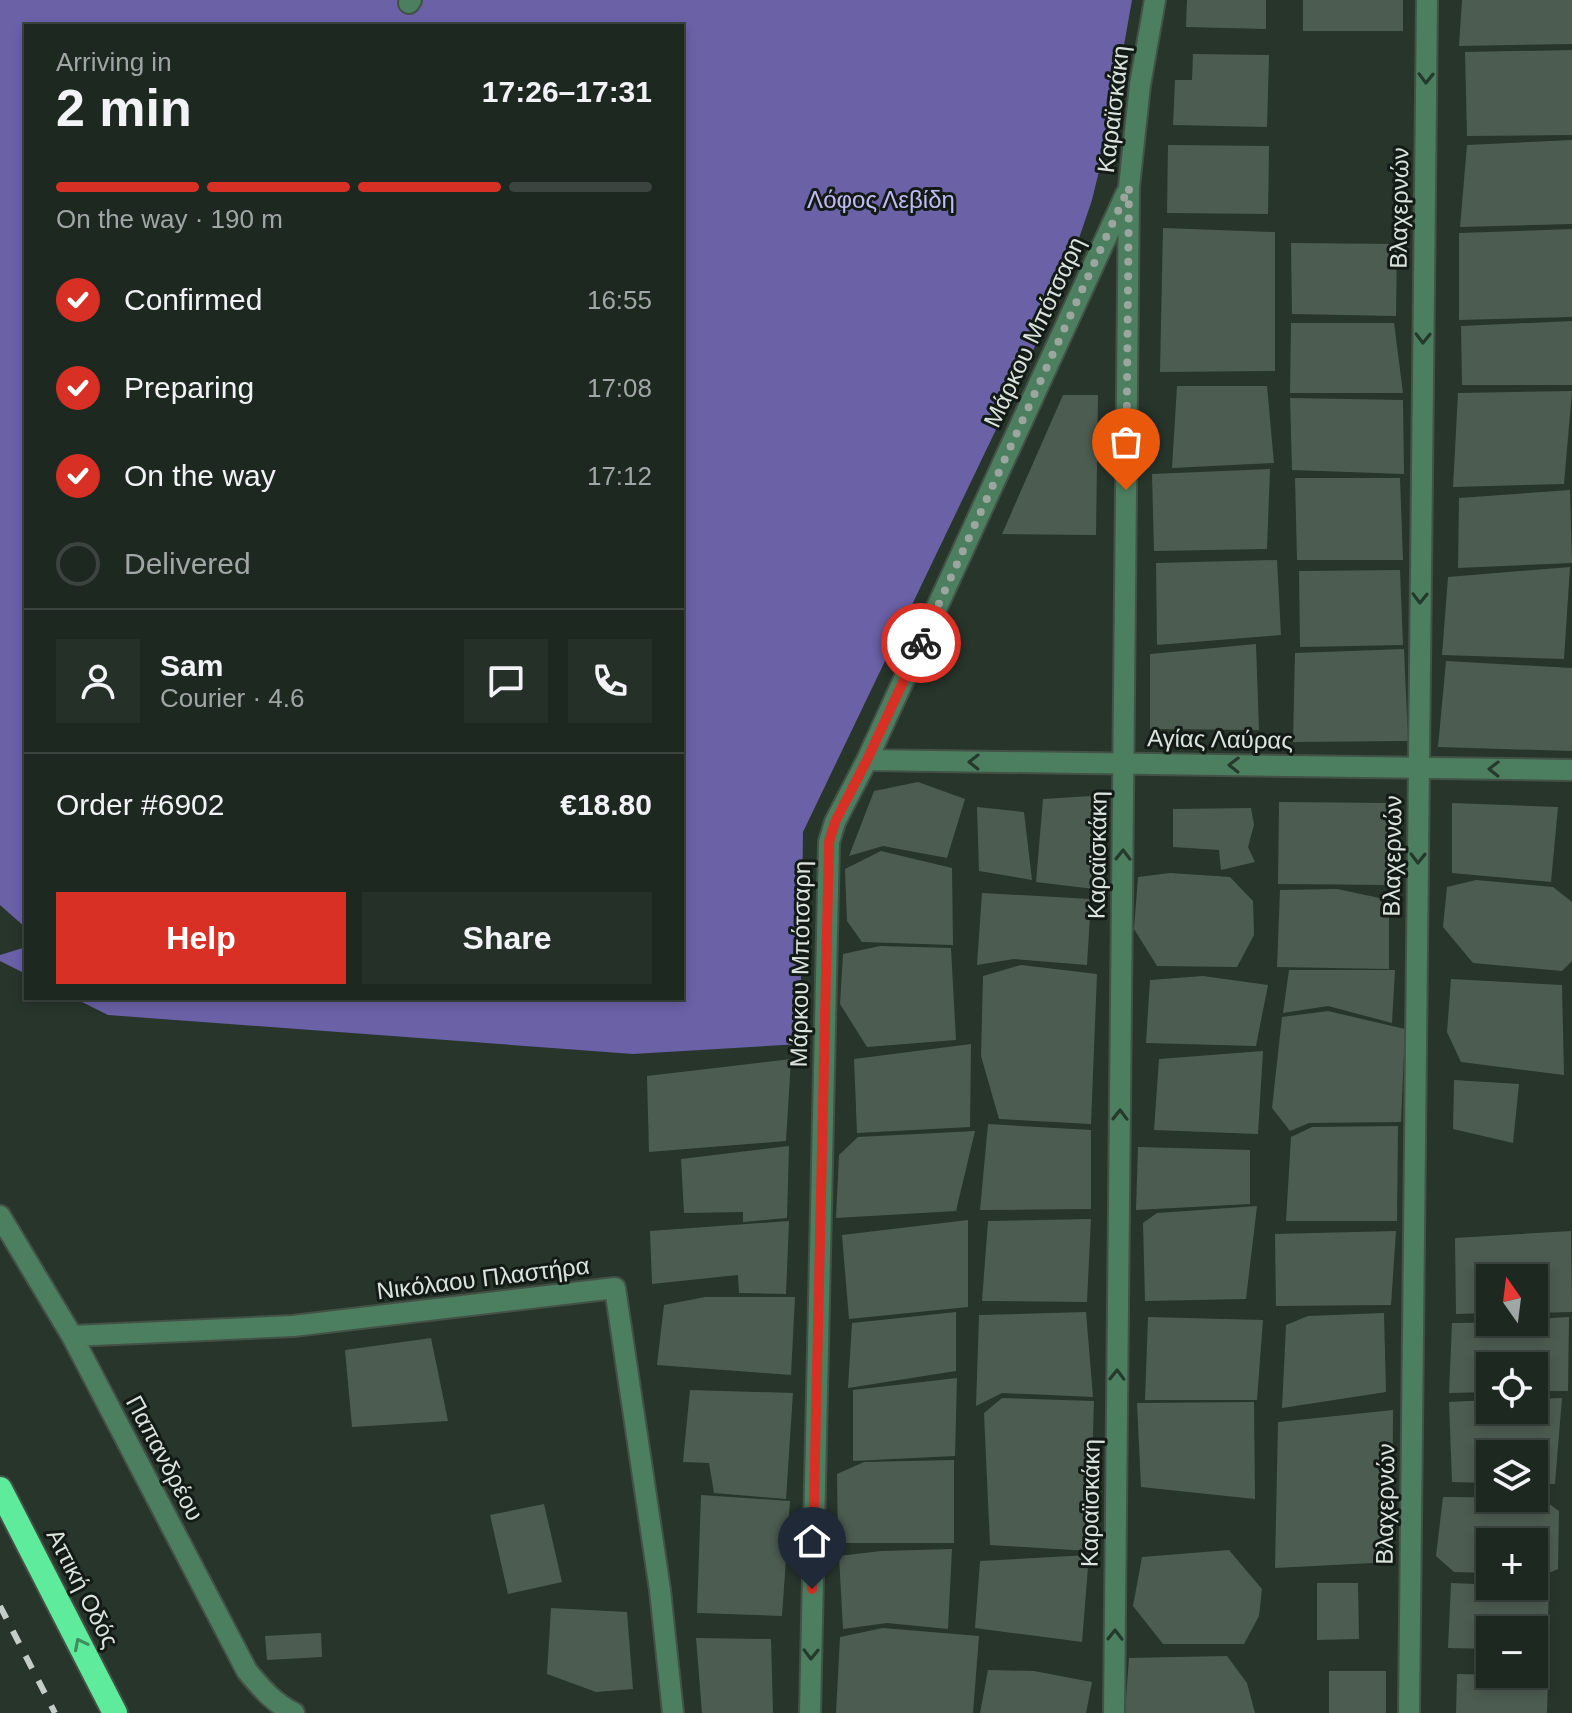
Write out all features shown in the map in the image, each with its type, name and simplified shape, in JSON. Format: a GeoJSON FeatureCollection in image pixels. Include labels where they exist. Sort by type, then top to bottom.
{"type":"FeatureCollection","features":[{"type":"Feature","properties":{"kind":"highway","name":"Αττική Οδός"},"geometry":{"type":"LineString","coordinates":[[0,1489],[115,1713]]}},
{"type":"Feature","properties":{"kind":"street","name":"Καραϊσκάκη"},"geometry":{"type":"LineString","coordinates":[[1114,1713],[1129,187],[1140,85],[1155,0]]}},
{"type":"Feature","properties":{"kind":"street","name":"Βλαχερνών"},"geometry":{"type":"LineString","coordinates":[[1409,1713],[1427,0]]}},
{"type":"Feature","properties":{"kind":"street","name":"Μάρκου Μπότσαρη"},"geometry":{"type":"LineString","coordinates":[[810,1713],[829,842],[835,822],[867,760],[1129,187]]}},
{"type":"Feature","properties":{"kind":"street","name":"Αγίας Λαύρας"},"geometry":{"type":"LineString","coordinates":[[867,760],[1572,770]]}},
{"type":"Feature","properties":{"kind":"street","name":"Παπανδρέου"},"geometry":{"type":"LineString","coordinates":[[0,1216],[72,1336],[247,1671],[263,1691],[281,1707],[294,1713]]}},
{"type":"Feature","properties":{"kind":"street","name":"Νικόλαου Πλαστήρα"},"geometry":{"type":"LineString","coordinates":[[72,1336],[293,1326],[615,1288],[660,1590],[673,1713]]}},
{"type":"Feature","properties":{"kind":"green space","name":"Λόφος Λεβίδη"},"geometry":{"type":"Polygon","coordinates":[[[0,0],[1132,0],[1109,130],[1092,200],[1075,250],[1027,365],[803,832],[800,1044],[633,1054],[108,1015],[78,1000],[684,1000],[684,24],[24,24],[24,926],[0,905],[0,0]]]}},
{"type":"Feature","properties":{"kind":"green space"},"geometry":{"type":"Polygon","coordinates":[[[24,948],[24,973],[0,961],[0,955],[24,948]]]}},
{"type":"Feature","properties":{"kind":"building"},"geometry":{"type":"Polygon","coordinates":[[[1187,0],[1266,0],[1266,29],[1186,27],[1187,0]]]}},
{"type":"Feature","properties":{"kind":"building"},"geometry":{"type":"Polygon","coordinates":[[[1303,0],[1403,0],[1403,31],[1303,31],[1303,0]]]}},
{"type":"Feature","properties":{"kind":"building"},"geometry":{"type":"Polygon","coordinates":[[[1462,0],[1572,0],[1572,44],[1459,46],[1462,0]]]}},
{"type":"Feature","properties":{"kind":"building"},"geometry":{"type":"Polygon","coordinates":[[[1572,50],[1572,135],[1467,136],[1465,52],[1572,50]]]}},
{"type":"Feature","properties":{"kind":"building"},"geometry":{"type":"Polygon","coordinates":[[[1193,54],[1269,55],[1267,127],[1173,125],[1175,80],[1192,80],[1193,54]]]}},
{"type":"Feature","properties":{"kind":"building"},"geometry":{"type":"Polygon","coordinates":[[[1572,140],[1572,224],[1460,227],[1467,145],[1572,140]]]}},
{"type":"Feature","properties":{"kind":"building"},"geometry":{"type":"Polygon","coordinates":[[[1168,145],[1269,146],[1268,214],[1167,213],[1168,145]]]}},
{"type":"Feature","properties":{"kind":"building"},"geometry":{"type":"Polygon","coordinates":[[[1163,228],[1275,232],[1275,371],[1160,372],[1163,228]]]}},
{"type":"Feature","properties":{"kind":"building"},"geometry":{"type":"Polygon","coordinates":[[[1572,229],[1572,317],[1459,320],[1459,233],[1572,229]]]}},
{"type":"Feature","properties":{"kind":"building"},"geometry":{"type":"Polygon","coordinates":[[[1291,243],[1397,244],[1396,316],[1292,314],[1291,243]]]}},
{"type":"Feature","properties":{"kind":"building"},"geometry":{"type":"Polygon","coordinates":[[[1572,321],[1572,385],[1462,385],[1461,326],[1572,321]]]}},
{"type":"Feature","properties":{"kind":"building"},"geometry":{"type":"Polygon","coordinates":[[[1291,323],[1394,323],[1403,393],[1290,393],[1291,323]]]}},
{"type":"Feature","properties":{"kind":"building"},"geometry":{"type":"Polygon","coordinates":[[[1177,386],[1267,386],[1274,463],[1172,468],[1177,386]]]}},
{"type":"Feature","properties":{"kind":"building"},"geometry":{"type":"Polygon","coordinates":[[[1572,391],[1564,484],[1453,487],[1458,393],[1572,391]]]}},
{"type":"Feature","properties":{"kind":"building"},"geometry":{"type":"Polygon","coordinates":[[[1063,395],[1098,395],[1096,535],[1002,534],[1063,395]]]}},
{"type":"Feature","properties":{"kind":"building"},"geometry":{"type":"Polygon","coordinates":[[[1290,398],[1403,400],[1404,474],[1292,470],[1290,398]]]}},
{"type":"Feature","properties":{"kind":"building"},"geometry":{"type":"Polygon","coordinates":[[[1270,469],[1267,549],[1154,551],[1152,474],[1270,469]]]}},
{"type":"Feature","properties":{"kind":"building"},"geometry":{"type":"Polygon","coordinates":[[[1295,478],[1400,478],[1403,560],[1297,560],[1295,478]]]}},
{"type":"Feature","properties":{"kind":"building"},"geometry":{"type":"Polygon","coordinates":[[[1570,490],[1572,563],[1458,568],[1459,498],[1570,490]]]}},
{"type":"Feature","properties":{"kind":"building"},"geometry":{"type":"Polygon","coordinates":[[[1277,560],[1281,635],[1157,645],[1156,563],[1277,560]]]}},
{"type":"Feature","properties":{"kind":"building"},"geometry":{"type":"Polygon","coordinates":[[[1570,567],[1564,659],[1442,655],[1448,577],[1570,567]]]}},
{"type":"Feature","properties":{"kind":"building"},"geometry":{"type":"Polygon","coordinates":[[[1400,570],[1403,645],[1300,647],[1299,571],[1400,570]]]}},
{"type":"Feature","properties":{"kind":"building"},"geometry":{"type":"Polygon","coordinates":[[[1256,644],[1259,730],[1150,729],[1150,654],[1256,644]]]}},
{"type":"Feature","properties":{"kind":"building"},"geometry":{"type":"Polygon","coordinates":[[[1404,649],[1408,741],[1293,742],[1295,653],[1404,649]]]}},
{"type":"Feature","properties":{"kind":"building"},"geometry":{"type":"Polygon","coordinates":[[[1446,661],[1572,668],[1572,751],[1438,747],[1446,661]]]}},
{"type":"Feature","properties":{"kind":"building"},"geometry":{"type":"Polygon","coordinates":[[[918,782],[965,799],[947,858],[883,846],[849,856],[874,791],[918,782]]]}},
{"type":"Feature","properties":{"kind":"building"},"geometry":{"type":"Polygon","coordinates":[[[1091,796],[1094,889],[1036,882],[1043,799],[1091,796]]]}},
{"type":"Feature","properties":{"kind":"building"},"geometry":{"type":"Polygon","coordinates":[[[1279,802],[1394,803],[1393,885],[1278,884],[1279,802]]]}},
{"type":"Feature","properties":{"kind":"building"},"geometry":{"type":"Polygon","coordinates":[[[1452,803],[1558,807],[1551,882],[1452,873],[1452,803]]]}},
{"type":"Feature","properties":{"kind":"building"},"geometry":{"type":"Polygon","coordinates":[[[977,807],[1024,812],[1032,880],[979,871],[977,807]]]}},
{"type":"Feature","properties":{"kind":"building"},"geometry":{"type":"Polygon","coordinates":[[[1251,808],[1254,825],[1248,847],[1255,862],[1221,870],[1219,850],[1173,847],[1173,809],[1251,808]]]}},
{"type":"Feature","properties":{"kind":"building"},"geometry":{"type":"Polygon","coordinates":[[[881,851],[952,868],[953,945],[862,942],[847,921],[845,869],[881,851]]]}},
{"type":"Feature","properties":{"kind":"building"},"geometry":{"type":"Polygon","coordinates":[[[1170,873],[1230,877],[1253,901],[1254,935],[1237,967],[1157,966],[1134,929],[1138,877],[1170,873]]]}},
{"type":"Feature","properties":{"kind":"building"},"geometry":{"type":"Polygon","coordinates":[[[1476,880],[1553,887],[1572,902],[1572,961],[1562,971],[1473,963],[1443,927],[1447,887],[1476,880]]]}},
{"type":"Feature","properties":{"kind":"building"},"geometry":{"type":"Polygon","coordinates":[[[1337,889],[1389,900],[1389,969],[1277,967],[1280,890],[1337,889]]]}},
{"type":"Feature","properties":{"kind":"building"},"geometry":{"type":"Polygon","coordinates":[[[982,893],[1091,899],[1087,965],[1014,959],[977,965],[982,893]]]}},
{"type":"Feature","properties":{"kind":"building"},"geometry":{"type":"Polygon","coordinates":[[[880,946],[951,948],[956,1040],[867,1047],[840,1004],[843,954],[880,946]]]}},
{"type":"Feature","properties":{"kind":"building"},"geometry":{"type":"Polygon","coordinates":[[[1021,965],[1097,974],[1091,1124],[999,1119],[981,1056],[983,976],[1021,965]]]}},
{"type":"Feature","properties":{"kind":"building"},"geometry":{"type":"Polygon","coordinates":[[[1289,970],[1395,970],[1392,1023],[1328,1006],[1283,1013],[1289,970]]]}},
{"type":"Feature","properties":{"kind":"building"},"geometry":{"type":"Polygon","coordinates":[[[1203,976],[1268,985],[1256,1046],[1146,1043],[1150,980],[1203,976]]]}},
{"type":"Feature","properties":{"kind":"building"},"geometry":{"type":"Polygon","coordinates":[[[1451,979],[1562,985],[1564,1075],[1461,1062],[1447,1032],[1451,979]]]}},
{"type":"Feature","properties":{"kind":"building"},"geometry":{"type":"Polygon","coordinates":[[[1328,1011],[1405,1029],[1401,1122],[1309,1123],[1290,1131],[1272,1108],[1282,1017],[1328,1011]]]}},
{"type":"Feature","properties":{"kind":"building"},"geometry":{"type":"Polygon","coordinates":[[[971,1044],[970,1127],[857,1133],[854,1059],[971,1044]]]}},
{"type":"Feature","properties":{"kind":"building"},"geometry":{"type":"Polygon","coordinates":[[[1263,1051],[1258,1134],[1154,1130],[1159,1059],[1263,1051]]]}},
{"type":"Feature","properties":{"kind":"building"},"geometry":{"type":"Polygon","coordinates":[[[791,1059],[786,1141],[649,1152],[647,1076],[791,1059]]]}},
{"type":"Feature","properties":{"kind":"building"},"geometry":{"type":"Polygon","coordinates":[[[1454,1080],[1519,1084],[1513,1143],[1453,1129],[1454,1080]]]}},
{"type":"Feature","properties":{"kind":"building"},"geometry":{"type":"Polygon","coordinates":[[[988,1124],[1091,1130],[1091,1209],[980,1210],[988,1124]]]}},
{"type":"Feature","properties":{"kind":"building"},"geometry":{"type":"Polygon","coordinates":[[[1398,1126],[1397,1221],[1286,1221],[1291,1137],[1312,1127],[1398,1126]]]}},
{"type":"Feature","properties":{"kind":"building"},"geometry":{"type":"Polygon","coordinates":[[[975,1131],[956,1211],[836,1218],[839,1155],[858,1137],[975,1131]]]}},
{"type":"Feature","properties":{"kind":"building"},"geometry":{"type":"Polygon","coordinates":[[[789,1146],[787,1218],[743,1222],[743,1212],[684,1213],[681,1159],[789,1146]]]}},
{"type":"Feature","properties":{"kind":"building"},"geometry":{"type":"Polygon","coordinates":[[[1138,1147],[1250,1150],[1250,1204],[1136,1210],[1138,1147]]]}},
{"type":"Feature","properties":{"kind":"building"},"geometry":{"type":"Polygon","coordinates":[[[1257,1206],[1246,1299],[1145,1301],[1143,1223],[1157,1213],[1257,1206]]]}},
{"type":"Feature","properties":{"kind":"building"},"geometry":{"type":"Polygon","coordinates":[[[1091,1219],[1087,1302],[982,1301],[988,1221],[1091,1219]]]}},
{"type":"Feature","properties":{"kind":"building"},"geometry":{"type":"Polygon","coordinates":[[[968,1220],[968,1307],[849,1319],[842,1235],[968,1220]]]}},
{"type":"Feature","properties":{"kind":"building"},"geometry":{"type":"Polygon","coordinates":[[[789,1221],[786,1294],[739,1293],[738,1275],[652,1284],[650,1231],[789,1221]]]}},
{"type":"Feature","properties":{"kind":"building"},"geometry":{"type":"Polygon","coordinates":[[[1396,1231],[1391,1305],[1276,1306],[1275,1234],[1396,1231]]]}},
{"type":"Feature","properties":{"kind":"building"},"geometry":{"type":"Polygon","coordinates":[[[1571,1231],[1572,1312],[1548,1313],[1548,1264],[1476,1264],[1476,1313],[1456,1314],[1455,1238],[1571,1231]]]}},
{"type":"Feature","properties":{"kind":"building"},"geometry":{"type":"Polygon","coordinates":[[[705,1297],[795,1297],[791,1375],[657,1365],[664,1305],[705,1297]]]}},
{"type":"Feature","properties":{"kind":"building"},"geometry":{"type":"Polygon","coordinates":[[[956,1312],[956,1371],[848,1388],[852,1323],[956,1312]]]}},
{"type":"Feature","properties":{"kind":"building"},"geometry":{"type":"Polygon","coordinates":[[[1086,1312],[1093,1397],[1002,1393],[976,1406],[979,1315],[1086,1312]]]}},
{"type":"Feature","properties":{"kind":"building"},"geometry":{"type":"Polygon","coordinates":[[[1384,1313],[1386,1392],[1282,1408],[1286,1325],[1308,1316],[1384,1313]]]}},
{"type":"Feature","properties":{"kind":"building"},"geometry":{"type":"Polygon","coordinates":[[[1148,1317],[1263,1320],[1257,1400],[1145,1400],[1148,1317]]]}},
{"type":"Feature","properties":{"kind":"building"},"geometry":{"type":"Polygon","coordinates":[[[1569,1317],[1568,1391],[1548,1391],[1548,1352],[1476,1352],[1476,1392],[1449,1393],[1452,1323],[1476,1323],[1476,1336],[1548,1336],[1548,1318],[1569,1317]]]}},
{"type":"Feature","properties":{"kind":"building"},"geometry":{"type":"Polygon","coordinates":[[[431,1338],[448,1421],[352,1427],[345,1350],[431,1338]]]}},
{"type":"Feature","properties":{"kind":"building"},"geometry":{"type":"Polygon","coordinates":[[[957,1378],[955,1456],[853,1461],[853,1390],[957,1378]]]}},
{"type":"Feature","properties":{"kind":"building"},"geometry":{"type":"Polygon","coordinates":[[[690,1390],[793,1393],[786,1499],[714,1493],[709,1463],[683,1462],[690,1390]]]}},
{"type":"Feature","properties":{"kind":"building"},"geometry":{"type":"Polygon","coordinates":[[[1002,1398],[1094,1401],[1089,1551],[990,1545],[984,1413],[1002,1398]]]}},
{"type":"Feature","properties":{"kind":"building"},"geometry":{"type":"Polygon","coordinates":[[[1548,1398],[1562,1398],[1555,1484],[1548,1484],[1548,1440],[1476,1440],[1476,1483],[1452,1482],[1449,1402],[1476,1401],[1476,1424],[1548,1424],[1548,1398]]]}},
{"type":"Feature","properties":{"kind":"building"},"geometry":{"type":"Polygon","coordinates":[[[1254,1402],[1255,1499],[1141,1487],[1137,1403],[1254,1402]]]}},
{"type":"Feature","properties":{"kind":"building"},"geometry":{"type":"Polygon","coordinates":[[[1393,1410],[1392,1562],[1275,1568],[1278,1422],[1393,1410]]]}},
{"type":"Feature","properties":{"kind":"building"},"geometry":{"type":"Polygon","coordinates":[[[954,1460],[954,1543],[838,1543],[837,1474],[864,1462],[954,1460]]]}},
{"type":"Feature","properties":{"kind":"building"},"geometry":{"type":"Polygon","coordinates":[[[701,1495],[790,1501],[782,1616],[697,1613],[701,1495]]]}},
{"type":"Feature","properties":{"kind":"building"},"geometry":{"type":"Polygon","coordinates":[[[1443,1497],[1476,1497],[1476,1512],[1548,1512],[1548,1503],[1559,1511],[1558,1569],[1548,1574],[1548,1528],[1476,1528],[1476,1573],[1454,1572],[1436,1556],[1443,1497]]]}},
{"type":"Feature","properties":{"kind":"building"},"geometry":{"type":"Polygon","coordinates":[[[544,1504],[562,1582],[508,1594],[490,1515],[544,1504]]]}},
{"type":"Feature","properties":{"kind":"building"},"geometry":{"type":"Polygon","coordinates":[[[952,1549],[948,1629],[887,1623],[843,1629],[839,1556],[952,1549]]]}},
{"type":"Feature","properties":{"kind":"building"},"geometry":{"type":"Polygon","coordinates":[[[1229,1550],[1262,1589],[1259,1616],[1244,1644],[1163,1644],[1133,1606],[1142,1557],[1229,1550]]]}},
{"type":"Feature","properties":{"kind":"building"},"geometry":{"type":"Polygon","coordinates":[[[1089,1555],[1082,1642],[975,1628],[980,1561],[1089,1555]]]}},
{"type":"Feature","properties":{"kind":"building"},"geometry":{"type":"Polygon","coordinates":[[[1317,1583],[1358,1583],[1359,1639],[1317,1640],[1317,1583]]]}},
{"type":"Feature","properties":{"kind":"building"},"geometry":{"type":"Polygon","coordinates":[[[1451,1583],[1476,1584],[1476,1600],[1548,1600],[1549,1587],[1548,1619],[1548,1616],[1476,1616],[1476,1649],[1448,1648],[1451,1583]]]}},
{"type":"Feature","properties":{"kind":"building"},"geometry":{"type":"Polygon","coordinates":[[[551,1608],[627,1612],[633,1689],[596,1692],[547,1674],[551,1608]]]}},
{"type":"Feature","properties":{"kind":"building"},"geometry":{"type":"Polygon","coordinates":[[[883,1628],[979,1636],[973,1713],[836,1713],[840,1637],[883,1628]]]}},
{"type":"Feature","properties":{"kind":"building"},"geometry":{"type":"Polygon","coordinates":[[[321,1633],[322,1657],[267,1660],[265,1636],[321,1633]]]}},
{"type":"Feature","properties":{"kind":"building"},"geometry":{"type":"Polygon","coordinates":[[[696,1638],[771,1639],[773,1713],[702,1713],[696,1638]]]}},
{"type":"Feature","properties":{"kind":"building"},"geometry":{"type":"Polygon","coordinates":[[[1227,1656],[1247,1683],[1255,1713],[1125,1713],[1129,1658],[1227,1656]]]}},
{"type":"Feature","properties":{"kind":"building"},"geometry":{"type":"Polygon","coordinates":[[[988,1670],[1034,1671],[1092,1682],[1086,1713],[980,1713],[988,1670]]]}},
{"type":"Feature","properties":{"kind":"building"},"geometry":{"type":"Polygon","coordinates":[[[1329,1671],[1386,1671],[1386,1713],[1329,1713],[1329,1671]]]}},
{"type":"Feature","properties":{"kind":"building"},"geometry":{"type":"Polygon","coordinates":[[[1457,1674],[1476,1674],[1476,1688],[1548,1688],[1547,1713],[1456,1713],[1457,1674]]]}},
{"type":"Feature","properties":{"kind":"railway"},"geometry":{"type":"LineString","coordinates":[[0,1606],[55,1713]]}},
{"type":"Feature","properties":{"kind":"way so far"},"geometry":{"type":"LineString","coordinates":[[921,643],[1129,187],[1126,490]]}},
{"type":"Feature","properties":{"kind":"route"},"geometry":{"type":"LineString","coordinates":[[812,1589],[829,842],[835,822],[921,643]]}}]}
